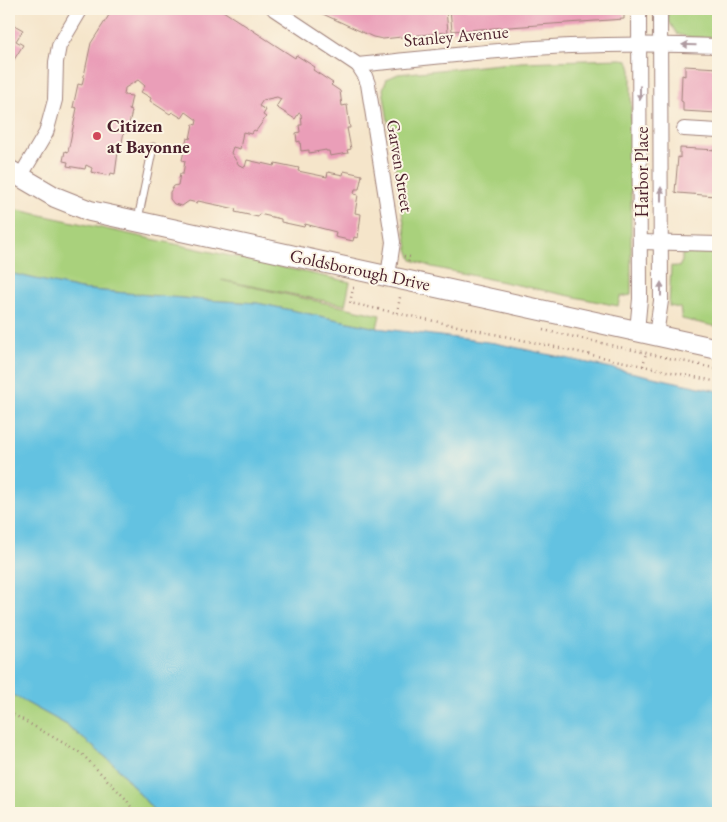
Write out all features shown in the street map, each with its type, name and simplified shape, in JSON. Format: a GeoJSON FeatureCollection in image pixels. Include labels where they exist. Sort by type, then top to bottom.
{"type":"FeatureCollection","features":[{"type":"Feature","properties":{"kind":"street"},"geometry":{"type":"LineString","coordinates":[[14,174],[39,148],[46,132],[55,100],[56,62],[59,46],[81,9]]}},
{"type":"Feature","properties":{"kind":"street"},"geometry":{"type":"LineString","coordinates":[[274,9],[358,65]]}},
{"type":"Feature","properties":{"kind":"street","name":"Harbor Place"},"geometry":{"type":"LineString","coordinates":[[639,9],[640,299],[646,333]]}},
{"type":"Feature","properties":{"kind":"street","name":"Harbor Place"},"geometry":{"type":"LineString","coordinates":[[646,333],[661,301],[660,9]]}},
{"type":"Feature","properties":{"kind":"street","name":"Stanley Avenue"},"geometry":{"type":"LineString","coordinates":[[358,65],[513,50],[600,45],[661,44],[718,46]]}},
{"type":"Feature","properties":{"kind":"street","name":"Garven Street"},"geometry":{"type":"LineString","coordinates":[[358,65],[368,84],[393,242],[393,254],[388,276]]}},
{"type":"Feature","properties":{"kind":"street"},"geometry":{"type":"LineString","coordinates":[[684,129],[718,131]]}},
{"type":"Feature","properties":{"kind":"street","name":"Goldsborough Drive"},"geometry":{"type":"LineString","coordinates":[[14,174],[79,208],[718,348]]}},
{"type":"Feature","properties":{"kind":"street"},"geometry":{"type":"LineString","coordinates":[[640,242],[718,244]]}},
{"type":"Feature","properties":{"kind":"lane"},"geometry":{"type":"LineString","coordinates":[[137,222],[153,147]]}},
{"type":"Feature","properties":{"kind":"path"},"geometry":{"type":"LineString","coordinates":[[353,288],[350,303],[718,382]]}},
{"type":"Feature","properties":{"kind":"path"},"geometry":{"type":"LineString","coordinates":[[397,313],[400,298]]}},
{"type":"Feature","properties":{"kind":"path"},"geometry":{"type":"LineString","coordinates":[[620,347],[718,369]]}},
{"type":"Feature","properties":{"kind":"path"},"geometry":{"type":"LineString","coordinates":[[643,366],[646,353]]}},
{"type":"Feature","properties":{"kind":"path"},"geometry":{"type":"LineString","coordinates":[[9,712],[81,753],[126,798],[136,813]]}},
{"type":"Feature","properties":{"kind":"green space"},"geometry":{"type":"Polygon","coordinates":[[[668,9],[718,9],[718,38],[687,37],[677,34],[668,20],[668,9]]]}},
{"type":"Feature","properties":{"kind":"green space"},"geometry":{"type":"Polygon","coordinates":[[[628,60],[631,70],[631,295],[620,297],[618,306],[432,267],[412,260],[408,249],[383,89],[387,79],[398,74],[521,62],[628,60]]]}},
{"type":"Feature","properties":{"kind":"green space"},"geometry":{"type":"Polygon","coordinates":[[[9,208],[350,282],[345,305],[221,280],[380,315],[377,328],[257,303],[80,289],[9,273],[9,208]]]}},
{"type":"Feature","properties":{"kind":"green space"},"geometry":{"type":"Polygon","coordinates":[[[718,252],[718,327],[682,319],[680,308],[669,306],[671,266],[679,267],[682,261],[682,253],[718,252]]]}},
{"type":"Feature","properties":{"kind":"green space"},"geometry":{"type":"Polygon","coordinates":[[[9,693],[67,725],[115,765],[156,813],[9,813],[9,693]]]}},
{"type":"Feature","properties":{"kind":"water"},"geometry":{"type":"Polygon","coordinates":[[[9,273],[80,289],[257,303],[377,328],[495,343],[718,391],[718,813],[156,813],[115,765],[67,725],[9,693],[9,273]]]}},
{"type":"Feature","properties":{"kind":"building","name":"Citizen at Bayonne"},"geometry":{"type":"Polygon","coordinates":[[[113,9],[220,9],[295,58],[296,55],[315,67],[313,70],[333,83],[331,85],[340,91],[342,106],[347,105],[350,128],[347,128],[351,149],[347,150],[348,153],[330,156],[329,151],[326,150],[309,153],[309,150],[301,151],[300,141],[297,142],[296,133],[300,132],[299,125],[302,125],[301,114],[299,113],[295,119],[276,107],[281,99],[277,97],[263,100],[259,106],[266,110],[263,115],[266,117],[256,131],[254,130],[251,134],[243,132],[240,149],[233,147],[231,153],[239,165],[245,167],[247,160],[274,166],[275,163],[299,168],[298,171],[327,177],[328,172],[343,175],[344,171],[362,175],[359,189],[355,189],[354,194],[358,195],[355,213],[361,214],[358,238],[354,237],[353,241],[335,237],[336,232],[305,224],[304,227],[281,222],[281,219],[259,214],[258,217],[235,212],[236,209],[198,201],[197,203],[189,201],[182,206],[174,204],[170,199],[170,192],[174,186],[178,185],[180,174],[183,174],[185,161],[182,160],[187,138],[190,139],[193,124],[196,125],[197,120],[186,112],[182,118],[172,112],[170,114],[150,101],[151,98],[141,92],[145,86],[138,80],[125,88],[124,95],[132,96],[129,110],[132,111],[127,133],[124,132],[121,147],[117,146],[115,174],[111,173],[110,176],[91,172],[92,168],[86,165],[85,169],[67,166],[68,162],[63,161],[65,151],[68,152],[77,108],[73,107],[78,84],[82,85],[91,43],[113,9]]]}},
{"type":"Feature","properties":{"kind":"building"},"geometry":{"type":"Polygon","coordinates":[[[312,9],[380,9],[384,11],[446,9],[448,32],[383,39],[373,37],[312,9]]]}},
{"type":"Feature","properties":{"kind":"building"},"geometry":{"type":"Polygon","coordinates":[[[450,9],[624,9],[624,19],[452,31],[450,9]]]}},
{"type":"Feature","properties":{"kind":"building"},"geometry":{"type":"Polygon","coordinates":[[[9,22],[23,30],[16,41],[23,45],[9,68],[9,22]]]}},
{"type":"Feature","properties":{"kind":"building"},"geometry":{"type":"Polygon","coordinates":[[[685,66],[718,68],[718,113],[683,111],[683,102],[681,101],[682,75],[685,76],[685,66]]]}},
{"type":"Feature","properties":{"kind":"building"},"geometry":{"type":"Polygon","coordinates":[[[680,148],[718,150],[718,198],[716,196],[675,192],[680,148]]]}},
{"type":"Feature","properties":{"kind":"place","name":"Citizen at Bayonne"},"geometry":{"type":"Point","coordinates":[97,136]}}]}
